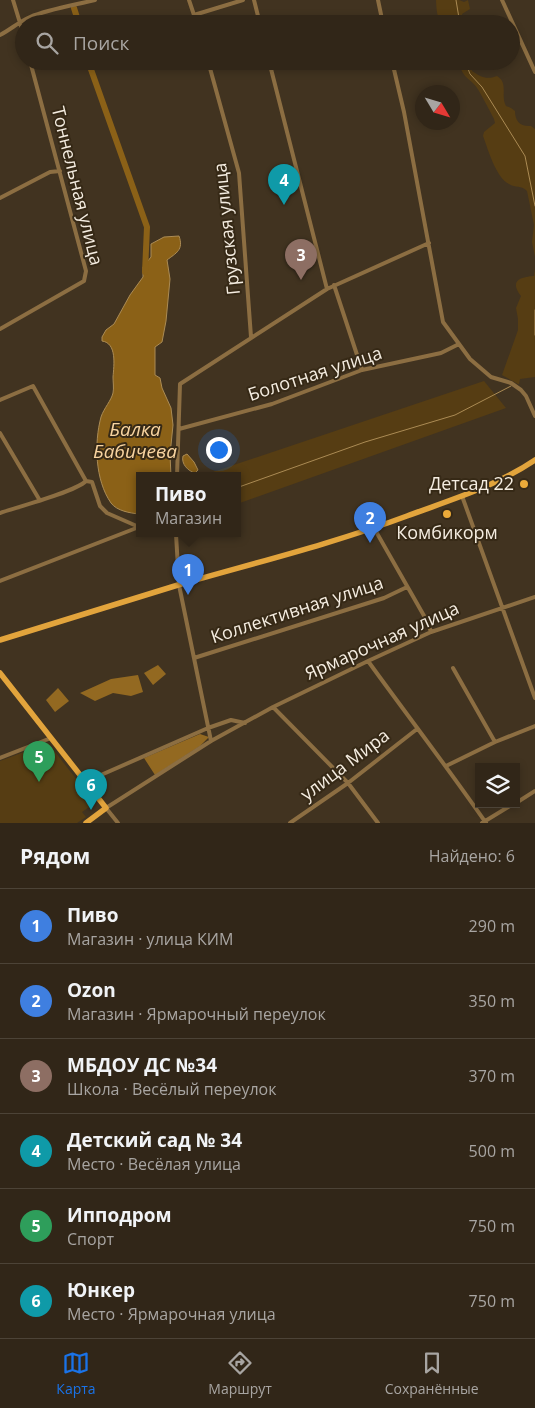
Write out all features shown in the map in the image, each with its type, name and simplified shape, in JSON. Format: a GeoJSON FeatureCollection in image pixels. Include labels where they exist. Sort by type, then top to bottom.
{"type":"FeatureCollection","features":[{"type":"Feature","properties":{"kind":"main road"},"geometry":{"type":"LineString","coordinates":[[0,640],[374,528],[462,496],[524,468],[535,460]]}},
{"type":"Feature","properties":{"kind":"main road"},"geometry":{"type":"LineString","coordinates":[[0,673],[106,808]]}},
{"type":"Feature","properties":{"kind":"main road","name":"Ярмарочная улица"},"geometry":{"type":"LineString","coordinates":[[86,823],[106,808]]}},
{"type":"Feature","properties":{"kind":"street"},"geometry":{"type":"LineString","coordinates":[[13,0],[17,15]]}},
{"type":"Feature","properties":{"kind":"street"},"geometry":{"type":"LineString","coordinates":[[36,15],[95,0]]}},
{"type":"Feature","properties":{"kind":"street"},"geometry":{"type":"LineString","coordinates":[[189,0],[194,15],[243,0]]}},
{"type":"Feature","properties":{"kind":"street"},"geometry":{"type":"LineString","coordinates":[[254,0],[258,15]]}},
{"type":"Feature","properties":{"kind":"street"},"geometry":{"type":"LineString","coordinates":[[378,0],[381,15]]}},
{"type":"Feature","properties":{"kind":"street"},"geometry":{"type":"LineString","coordinates":[[502,0],[509,15]]}},
{"type":"Feature","properties":{"kind":"street"},"geometry":{"type":"LineString","coordinates":[[0,35],[15,27]]}},
{"type":"Feature","properties":{"kind":"street"},"geometry":{"type":"LineString","coordinates":[[520,39],[535,72]]}},
{"type":"Feature","properties":{"kind":"street","name":"Тоннельная улица"},"geometry":{"type":"LineString","coordinates":[[0,328],[84,281],[86,271],[32,70]]}},
{"type":"Feature","properties":{"kind":"street","name":"Грузская улица"},"geometry":{"type":"LineString","coordinates":[[211,70],[240,173],[251,337]]}},
{"type":"Feature","properties":{"kind":"street"},"geometry":{"type":"LineString","coordinates":[[271,70],[327,289]]}},
{"type":"Feature","properties":{"kind":"street"},"geometry":{"type":"LineString","coordinates":[[394,70],[430,243],[433,274],[443,322],[470,360],[491,376],[511,384],[526,396],[535,416]]}},
{"type":"Feature","properties":{"kind":"street"},"geometry":{"type":"LineString","coordinates":[[0,198],[50,172],[60,171]]}},
{"type":"Feature","properties":{"kind":"street"},"geometry":{"type":"LineString","coordinates":[[177,472],[180,384],[334,285],[430,243]]}},
{"type":"Feature","properties":{"kind":"street"},"geometry":{"type":"LineString","coordinates":[[334,285],[362,370]]}},
{"type":"Feature","properties":{"kind":"street","name":"Болотная улица"},"geometry":{"type":"LineString","coordinates":[[180,429],[272,404],[362,370],[441,353],[459,344]]}},
{"type":"Feature","properties":{"kind":"street"},"geometry":{"type":"LineString","coordinates":[[0,400],[33,386],[86,481]]}},
{"type":"Feature","properties":{"kind":"street"},"geometry":{"type":"LineString","coordinates":[[0,433],[39,499]]}},
{"type":"Feature","properties":{"kind":"street"},"geometry":{"type":"LineString","coordinates":[[0,513],[65,492],[86,481],[92,482],[100,506],[107,513],[136,526]]}},
{"type":"Feature","properties":{"kind":"street"},"geometry":{"type":"LineString","coordinates":[[462,496],[535,698]]}},
{"type":"Feature","properties":{"kind":"street"},"geometry":{"type":"LineString","coordinates":[[0,581],[136,528]]}},
{"type":"Feature","properties":{"kind":"street"},"geometry":{"type":"LineString","coordinates":[[374,528],[431,632]]}},
{"type":"Feature","properties":{"kind":"street"},"geometry":{"type":"LineString","coordinates":[[176,537],[179,585],[211,741]]}},
{"type":"Feature","properties":{"kind":"street","name":"Коллективная улица"},"geometry":{"type":"LineString","coordinates":[[194,658],[384,598],[407,587]]}},
{"type":"Feature","properties":{"kind":"street","name":"Ярмарочная улица"},"geometry":{"type":"LineString","coordinates":[[106,808],[211,741],[273,707],[431,632],[535,597]]}},
{"type":"Feature","properties":{"kind":"street"},"geometry":{"type":"LineString","coordinates":[[368,661],[446,766],[484,822],[507,808]]}},
{"type":"Feature","properties":{"kind":"street"},"geometry":{"type":"LineString","coordinates":[[453,668],[495,742]]}},
{"type":"Feature","properties":{"kind":"street"},"geometry":{"type":"LineString","coordinates":[[273,707],[348,783],[378,823]]}},
{"type":"Feature","properties":{"kind":"street","name":"Ярмарочная улица"},"geometry":{"type":"LineString","coordinates":[[85,782],[208,728],[231,720],[245,722]]}},
{"type":"Feature","properties":{"kind":"street"},"geometry":{"type":"LineString","coordinates":[[446,766],[495,742],[535,726]]}},
{"type":"Feature","properties":{"kind":"street","name":"улица Мира"},"geometry":{"type":"LineString","coordinates":[[290,823],[348,783],[417,729]]}},
{"type":"Feature","properties":{"kind":"street"},"geometry":{"type":"LineString","coordinates":[[0,758],[51,738]]}},
{"type":"Feature","properties":{"kind":"street"},"geometry":{"type":"LineString","coordinates":[[520,800],[535,791]]}},
{"type":"Feature","properties":{"kind":"street"},"geometry":{"type":"LineString","coordinates":[[106,808],[118,823]]}},
{"type":"Feature","properties":{"kind":"shaded area"},"geometry":{"type":"Polygon","coordinates":[[[436,0],[459,0],[464,2],[468,0],[470,9],[462,15],[438,15],[436,0]]]}},
{"type":"Feature","properties":{"kind":"shaded area"},"geometry":{"type":"Polygon","coordinates":[[[461,70],[472,70],[487,78],[497,76],[501,79],[504,86],[504,102],[506,106],[515,111],[519,123],[535,129],[535,257],[532,242],[534,225],[527,191],[504,181],[496,170],[483,136],[484,132],[495,123],[494,119],[476,87],[461,70]]]}},
{"type":"Feature","properties":{"kind":"shaded area"},"geometry":{"type":"Polygon","coordinates":[[[535,269],[535,377],[520,379],[518,384],[502,375],[518,330],[516,308],[521,296],[516,284],[520,279],[534,276],[535,269]]]}},
{"type":"Feature","properties":{"kind":"shaded area"},"geometry":{"type":"Polygon","coordinates":[[[484,381],[506,408],[241,503],[241,472],[213,472],[484,381]]]}},
{"type":"Feature","properties":{"kind":"shaded area"},"geometry":{"type":"Polygon","coordinates":[[[158,665],[166,674],[153,685],[144,673],[158,665]]]}},
{"type":"Feature","properties":{"kind":"shaded area"},"geometry":{"type":"Polygon","coordinates":[[[138,675],[143,692],[131,696],[113,693],[95,701],[80,693],[111,679],[138,675]]]}},
{"type":"Feature","properties":{"kind":"shaded area"},"geometry":{"type":"Polygon","coordinates":[[[58,688],[69,701],[55,712],[46,700],[58,688]]]}},
{"type":"Feature","properties":{"kind":"shaded area"},"geometry":{"type":"Polygon","coordinates":[[[200,734],[209,737],[200,746],[155,775],[144,758],[200,734]]]}},
{"type":"Feature","properties":{"kind":"shaded area"},"geometry":{"type":"Polygon","coordinates":[[[48,743],[95,803],[82,812],[86,817],[77,823],[0,823],[0,761],[48,743]]]}},
{"type":"Feature","properties":{"kind":"water","name":"Балка Бабичева"},"geometry":{"type":"Polygon","coordinates":[[[179,236],[180,241],[180,248],[167,260],[170,279],[166,321],[162,342],[155,347],[155,375],[160,378],[162,388],[171,408],[173,425],[170,455],[171,472],[136,472],[136,514],[120,510],[111,503],[99,473],[97,438],[101,417],[112,396],[114,367],[112,350],[107,343],[102,341],[102,337],[106,330],[114,324],[130,295],[143,277],[143,267],[151,257],[151,244],[164,237],[179,236]]]}},
{"type":"Feature","properties":{"kind":"water"},"geometry":{"type":"Polygon","coordinates":[[[187,454],[194,462],[198,470],[196,472],[188,469],[184,464],[183,456],[187,454]]]}},
{"type":"Feature","properties":{"kind":"waterway"},"geometry":{"type":"LineString","coordinates":[[456,0],[458,15]]}},
{"type":"Feature","properties":{"kind":"waterway"},"geometry":{"type":"LineString","coordinates":[[74,8],[76,15]]}},
{"type":"Feature","properties":{"kind":"waterway"},"geometry":{"type":"LineString","coordinates":[[91,70],[147,227],[145,272]]}},
{"type":"Feature","properties":{"kind":"waterway"},"geometry":{"type":"LineString","coordinates":[[468,70],[482,87],[525,156],[535,206]]}},
{"type":"Feature","properties":{"kind":"waterway"},"geometry":{"type":"LineString","coordinates":[[535,310],[535,335]]}},
{"type":"Feature","properties":{"kind":"waterway"},"geometry":{"type":"LineString","coordinates":[[241,486],[365,442],[455,415],[511,386]]}},
{"type":"Feature","properties":{"kind":"place","name":"Детский сад № 34"},"geometry":{"type":"Point","coordinates":[284,205]}},
{"type":"Feature","properties":{"kind":"place","name":"МБДОУ ДС №34"},"geometry":{"type":"Point","coordinates":[301,280]}},
{"type":"Feature","properties":{"kind":"place","name":"Детсад 22"},"geometry":{"type":"Point","coordinates":[524,484]}},
{"type":"Feature","properties":{"kind":"place","name":"Комбикорм"},"geometry":{"type":"Point","coordinates":[447,514]}},
{"type":"Feature","properties":{"kind":"place","name":"Ozon"},"geometry":{"type":"Point","coordinates":[370,543]}},
{"type":"Feature","properties":{"kind":"place","name":"Пиво"},"geometry":{"type":"Point","coordinates":[188,595]}},
{"type":"Feature","properties":{"kind":"place","name":"Ипподром"},"geometry":{"type":"Point","coordinates":[39,782]}},
{"type":"Feature","properties":{"kind":"place","name":"Юнкер"},"geometry":{"type":"Point","coordinates":[91,810]}}]}
